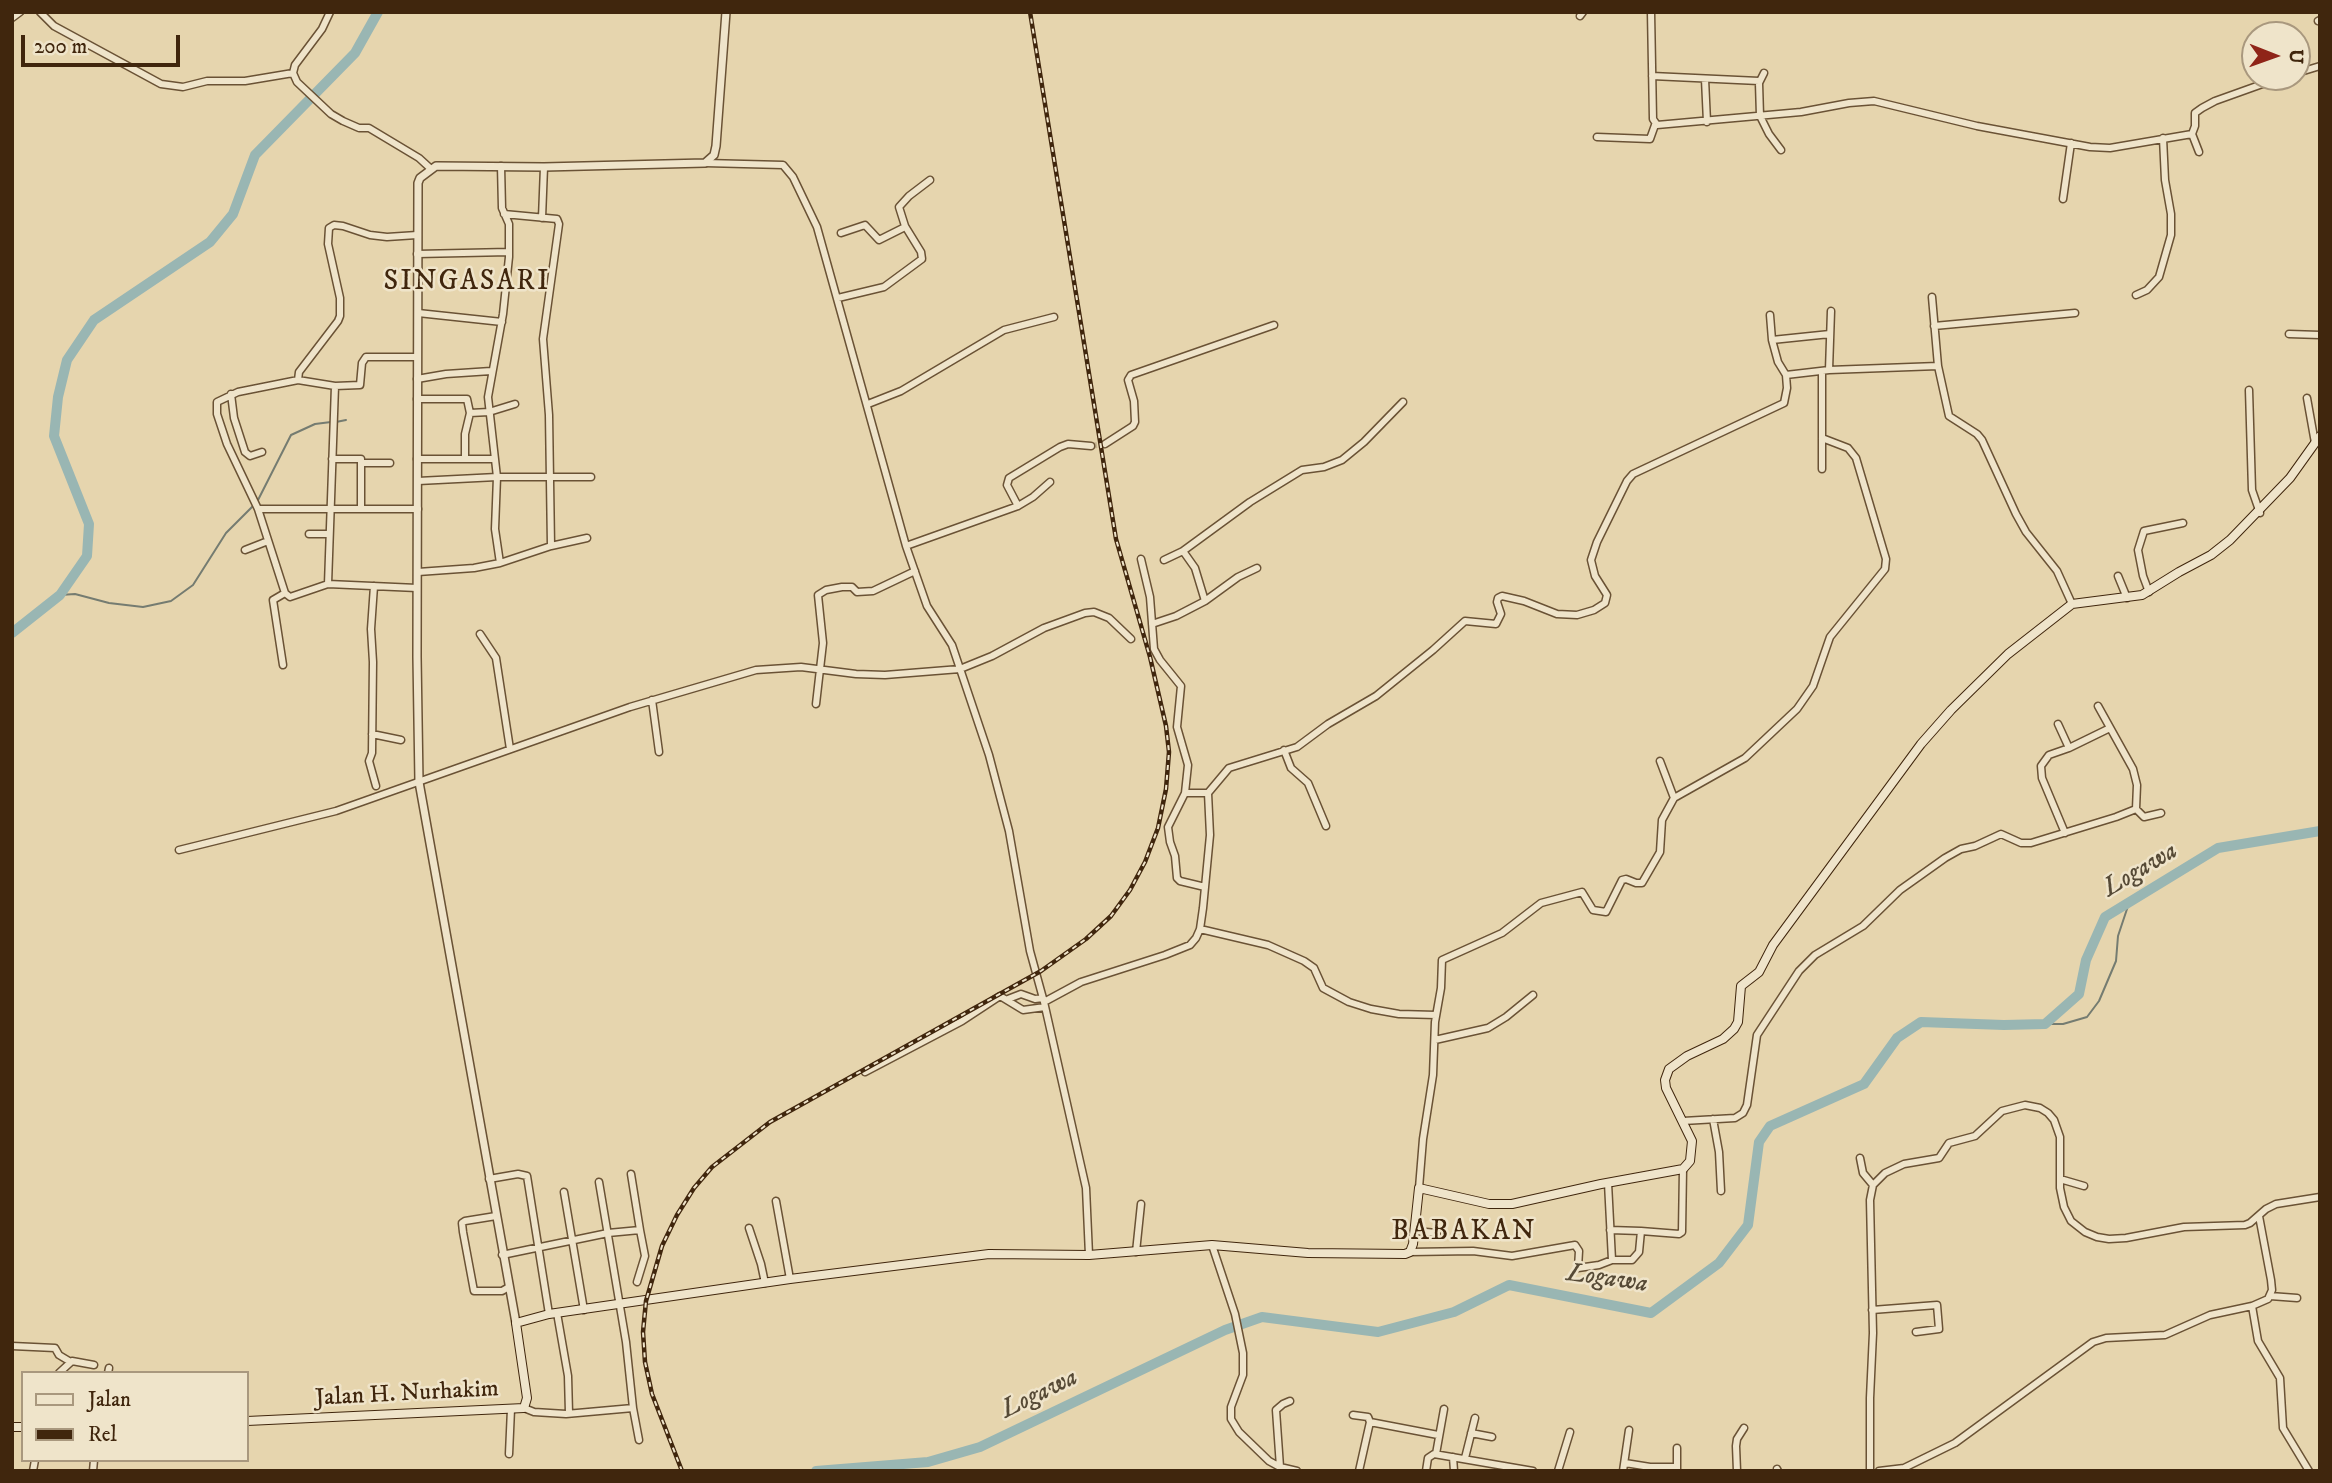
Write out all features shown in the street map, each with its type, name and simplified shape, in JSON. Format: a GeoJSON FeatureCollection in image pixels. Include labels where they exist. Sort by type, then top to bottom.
{"type":"FeatureCollection","features":[{"type":"Feature","properties":{"kind":"main road"},"geometry":{"type":"LineString","coordinates":[[516,1323],[553,1314],[790,1279],[971,1256],[1041,1253],[1090,1255],[1212,1245],[1308,1253],[1405,1254],[1410,1252],[1415,1231],[1419,1188],[1503,1205],[1683,1169],[1690,1161],[1692,1148],[1690,1135],[1666,1088],[1665,1080],[1669,1069],[1688,1056],[1723,1039],[1734,1029],[1738,1022],[1741,986],[1759,972],[1773,945],[1921,744],[2008,654],[2072,604],[2127,598],[2149,592],[2231,540],[2260,513],[2290,478],[2317,440]]}},
{"type":"Feature","properties":{"kind":"main road","name":"Jalan H. Nurhakim"},"geometry":{"type":"LineString","coordinates":[[248,1421],[524,1408],[527,1394],[516,1323]]}},
{"type":"Feature","properties":{"kind":"street"},"geometry":{"type":"LineString","coordinates":[[12,18],[20,12]]}},
{"type":"Feature","properties":{"kind":"street"},"geometry":{"type":"LineString","coordinates":[[40,12],[54,26],[161,84],[183,87],[207,81],[245,81],[292,73]]}},
{"type":"Feature","properties":{"kind":"street"},"geometry":{"type":"LineString","coordinates":[[292,73],[302,54],[322,29],[330,12]]}},
{"type":"Feature","properties":{"kind":"street"},"geometry":{"type":"LineString","coordinates":[[705,163],[714,155],[716,146],[726,12]]}},
{"type":"Feature","properties":{"kind":"street"},"geometry":{"type":"LineString","coordinates":[[1597,137],[1650,139],[1655,125],[1651,12]]}},
{"type":"Feature","properties":{"kind":"street"},"geometry":{"type":"LineString","coordinates":[[292,73],[302,88],[323,108],[343,121],[359,128],[369,128],[394,142],[431,169]]}},
{"type":"Feature","properties":{"kind":"street"},"geometry":{"type":"LineString","coordinates":[[1764,73],[1759,82],[1760,116],[1781,150]]}},
{"type":"Feature","properties":{"kind":"street"},"geometry":{"type":"LineString","coordinates":[[1652,76],[1759,82]]}},
{"type":"Feature","properties":{"kind":"street"},"geometry":{"type":"LineString","coordinates":[[1705,79],[1707,121]]}},
{"type":"Feature","properties":{"kind":"street"},"geometry":{"type":"LineString","coordinates":[[2199,152],[2192,134],[2195,113],[2215,101],[2242,91]]}},
{"type":"Feature","properties":{"kind":"street"},"geometry":{"type":"LineString","coordinates":[[1655,125],[1801,112],[1874,101],[1977,126],[2090,147],[2110,148],[2192,134]]}},
{"type":"Feature","properties":{"kind":"street"},"geometry":{"type":"LineString","coordinates":[[2136,295],[2147,290],[2159,277],[2171,235],[2163,138]]}},
{"type":"Feature","properties":{"kind":"street"},"geometry":{"type":"LineString","coordinates":[[2063,199],[2071,143]]}},
{"type":"Feature","properties":{"kind":"street"},"geometry":{"type":"LineString","coordinates":[[516,1323],[419,782],[418,183],[436,166],[769,163],[786,167],[811,209],[906,546],[927,606],[948,637],[989,755],[1009,831],[1030,951],[1086,1188],[1090,1255]]}},
{"type":"Feature","properties":{"kind":"street"},"geometry":{"type":"LineString","coordinates":[[500,563],[495,529],[497,477],[489,412],[491,371],[502,322],[509,253],[509,224],[501,200],[501,166]]}},
{"type":"Feature","properties":{"kind":"street"},"geometry":{"type":"LineString","coordinates":[[542,218],[544,167]]}},
{"type":"Feature","properties":{"kind":"street"},"geometry":{"type":"LineString","coordinates":[[838,299],[884,287],[922,259],[921,252],[905,227],[899,211],[900,205],[930,180]]}},
{"type":"Feature","properties":{"kind":"street"},"geometry":{"type":"LineString","coordinates":[[504,214],[557,219],[559,224],[543,339],[549,415],[551,546]]}},
{"type":"Feature","properties":{"kind":"street"},"geometry":{"type":"LineString","coordinates":[[298,380],[299,372],[340,316],[340,298],[328,244],[329,228],[334,225],[343,226],[370,235],[387,237],[417,235]]}},
{"type":"Feature","properties":{"kind":"street"},"geometry":{"type":"LineString","coordinates":[[841,233],[865,225],[879,240],[905,227]]}},
{"type":"Feature","properties":{"kind":"street"},"geometry":{"type":"LineString","coordinates":[[417,254],[509,253]]}},
{"type":"Feature","properties":{"kind":"street"},"geometry":{"type":"LineString","coordinates":[[1932,297],[1938,366],[1949,416],[1982,440],[2016,514],[2026,532],[2057,571],[2072,604]]}},
{"type":"Feature","properties":{"kind":"street"},"geometry":{"type":"LineString","coordinates":[[1822,470],[1831,311]]}},
{"type":"Feature","properties":{"kind":"street"},"geometry":{"type":"LineString","coordinates":[[418,313],[502,322]]}},
{"type":"Feature","properties":{"kind":"street"},"geometry":{"type":"LineString","coordinates":[[1934,326],[2076,313]]}},
{"type":"Feature","properties":{"kind":"street"},"geometry":{"type":"LineString","coordinates":[[865,1072],[962,1021],[1000,996],[1023,1010],[1081,982],[1186,947],[1196,938],[1200,929],[1210,820],[1208,793],[1229,768],[1297,747],[1328,724],[1376,696],[1465,621],[1496,624],[1501,614],[1497,602],[1502,596],[1544,607],[1558,614],[1586,613],[1605,603],[1607,595],[1595,576],[1591,560],[1626,481],[1633,474],[1782,405],[1787,388],[1786,375],[1778,362],[1772,340],[1770,315]]}},
{"type":"Feature","properties":{"kind":"street"},"geometry":{"type":"LineString","coordinates":[[868,404],[901,391],[1004,330],[1054,317]]}},
{"type":"Feature","properties":{"kind":"street"},"geometry":{"type":"LineString","coordinates":[[1105,444],[1135,422],[1134,401],[1128,380],[1131,374],[1274,325]]}},
{"type":"Feature","properties":{"kind":"street"},"geometry":{"type":"LineString","coordinates":[[1772,340],[1830,334]]}},
{"type":"Feature","properties":{"kind":"street"},"geometry":{"type":"LineString","coordinates":[[2289,334],[2320,335]]}},
{"type":"Feature","properties":{"kind":"street"},"geometry":{"type":"LineString","coordinates":[[417,357],[366,357],[362,363],[360,384],[335,386],[298,380],[231,394],[217,402],[217,414],[227,444],[256,504],[285,593],[290,597],[328,584],[417,588]]}},
{"type":"Feature","properties":{"kind":"street"},"geometry":{"type":"LineString","coordinates":[[1786,375],[1826,370],[1938,366]]}},
{"type":"Feature","properties":{"kind":"street"},"geometry":{"type":"LineString","coordinates":[[417,379],[491,371]]}},
{"type":"Feature","properties":{"kind":"street"},"geometry":{"type":"LineString","coordinates":[[328,584],[335,386]]}},
{"type":"Feature","properties":{"kind":"street"},"geometry":{"type":"LineString","coordinates":[[2249,390],[2252,490],[2260,513]]}},
{"type":"Feature","properties":{"kind":"street"},"geometry":{"type":"LineString","coordinates":[[231,394],[234,418],[245,452],[250,456],[262,452]]}},
{"type":"Feature","properties":{"kind":"street"},"geometry":{"type":"LineString","coordinates":[[2307,398],[2317,440]]}},
{"type":"Feature","properties":{"kind":"street"},"geometry":{"type":"LineString","coordinates":[[417,399],[467,399],[470,412],[464,434],[465,458]]}},
{"type":"Feature","properties":{"kind":"street"},"geometry":{"type":"LineString","coordinates":[[1164,561],[1302,470],[1324,467],[1342,460],[1364,442],[1403,402]]}},
{"type":"Feature","properties":{"kind":"street"},"geometry":{"type":"LineString","coordinates":[[470,412],[489,412],[515,404]]}},
{"type":"Feature","properties":{"kind":"street"},"geometry":{"type":"LineString","coordinates":[[1419,1188],[1433,1075],[1441,964],[1445,958],[1502,933],[1541,903],[1582,892],[1593,910],[1606,912],[1623,879],[1639,884],[1643,882],[1660,852],[1662,820],[1674,798],[1745,758],[1797,709],[1813,686],[1829,637],[1885,569],[1886,559],[1856,458],[1848,449],[1822,438]]}},
{"type":"Feature","properties":{"kind":"street"},"geometry":{"type":"LineString","coordinates":[[1018,506],[1007,485],[1009,478],[1060,447],[1068,444],[1091,446]]}},
{"type":"Feature","properties":{"kind":"street"},"geometry":{"type":"LineString","coordinates":[[332,459],[390,463]]}},
{"type":"Feature","properties":{"kind":"street"},"geometry":{"type":"LineString","coordinates":[[417,459],[495,459]]}},
{"type":"Feature","properties":{"kind":"street"},"geometry":{"type":"LineString","coordinates":[[361,509],[362,463]]}},
{"type":"Feature","properties":{"kind":"street"},"geometry":{"type":"LineString","coordinates":[[418,481],[497,477],[591,477]]}},
{"type":"Feature","properties":{"kind":"street"},"geometry":{"type":"LineString","coordinates":[[906,546],[1018,506],[1050,482]]}},
{"type":"Feature","properties":{"kind":"street"},"geometry":{"type":"LineString","coordinates":[[256,504],[330,509],[418,509]]}},
{"type":"Feature","properties":{"kind":"street"},"geometry":{"type":"LineString","coordinates":[[2149,592],[2138,550],[2144,531],[2183,523]]}},
{"type":"Feature","properties":{"kind":"street"},"geometry":{"type":"LineString","coordinates":[[309,534],[329,534]]}},
{"type":"Feature","properties":{"kind":"street"},"geometry":{"type":"LineString","coordinates":[[418,572],[474,568],[500,563],[551,546],[587,538]]}},
{"type":"Feature","properties":{"kind":"street"},"geometry":{"type":"LineString","coordinates":[[244,550],[268,541]]}},
{"type":"Feature","properties":{"kind":"street"},"geometry":{"type":"LineString","coordinates":[[1182,551],[1195,568],[1205,601]]}},
{"type":"Feature","properties":{"kind":"street"},"geometry":{"type":"LineString","coordinates":[[1141,559],[1150,597],[1157,655],[1181,686],[1177,727],[1188,765],[1185,793],[1168,827],[1177,878],[1205,887]]}},
{"type":"Feature","properties":{"kind":"street"},"geometry":{"type":"LineString","coordinates":[[1152,624],[1176,616],[1205,601],[1238,577],[1257,568]]}},
{"type":"Feature","properties":{"kind":"street"},"geometry":{"type":"LineString","coordinates":[[816,704],[823,643],[817,602],[820,593],[842,587],[852,587],[857,592],[873,591],[915,572]]}},
{"type":"Feature","properties":{"kind":"street"},"geometry":{"type":"LineString","coordinates":[[2118,576],[2127,598]]}},
{"type":"Feature","properties":{"kind":"street"},"geometry":{"type":"LineString","coordinates":[[374,586],[370,629],[373,662],[372,755],[369,761],[376,786]]}},
{"type":"Feature","properties":{"kind":"street"},"geometry":{"type":"LineString","coordinates":[[283,665],[273,600],[285,593]]}},
{"type":"Feature","properties":{"kind":"street"},"geometry":{"type":"LineString","coordinates":[[178,850],[336,811],[652,701],[756,670],[776,667],[885,674],[960,669],[992,656],[1044,628],[1094,612],[1109,618],[1131,639]]}},
{"type":"Feature","properties":{"kind":"street"},"geometry":{"type":"LineString","coordinates":[[480,634],[496,658],[510,749]]}},
{"type":"Feature","properties":{"kind":"street"},"geometry":{"type":"LineString","coordinates":[[652,701],[659,752]]}},
{"type":"Feature","properties":{"kind":"street"},"geometry":{"type":"LineString","coordinates":[[2098,706],[2133,769],[2137,785],[2136,809],[2144,817],[2161,813]]}},
{"type":"Feature","properties":{"kind":"street"},"geometry":{"type":"LineString","coordinates":[[2058,724],[2069,748]]}},
{"type":"Feature","properties":{"kind":"street"},"geometry":{"type":"LineString","coordinates":[[2065,833],[2042,778],[2042,761],[2049,755],[2110,728]]}},
{"type":"Feature","properties":{"kind":"street"},"geometry":{"type":"LineString","coordinates":[[372,734],[401,740]]}},
{"type":"Feature","properties":{"kind":"street"},"geometry":{"type":"LineString","coordinates":[[1284,750],[1291,768],[1308,783],[1326,825]]}},
{"type":"Feature","properties":{"kind":"street"},"geometry":{"type":"LineString","coordinates":[[1660,761],[1674,798]]}},
{"type":"Feature","properties":{"kind":"street"},"geometry":{"type":"LineString","coordinates":[[1185,793],[1208,793]]}},
{"type":"Feature","properties":{"kind":"street"},"geometry":{"type":"LineString","coordinates":[[1683,1121],[1737,1117],[1745,1110],[1753,1051],[1759,1029],[1799,971],[1815,955],[1863,926],[1900,890],[1954,852],[2001,834],[2025,844],[2136,809]]}},
{"type":"Feature","properties":{"kind":"street"},"geometry":{"type":"LineString","coordinates":[[1200,929],[1268,944],[1304,961],[1314,968],[1323,988],[1349,1002],[1399,1014],[1436,1015]]}},
{"type":"Feature","properties":{"kind":"street"},"geometry":{"type":"LineString","coordinates":[[1008,999],[1021,993],[1044,1002]]}},
{"type":"Feature","properties":{"kind":"street"},"geometry":{"type":"LineString","coordinates":[[1435,1040],[1488,1028],[1533,995]]}},
{"type":"Feature","properties":{"kind":"street"},"geometry":{"type":"LineString","coordinates":[[1870,1471],[1872,1310],[1869,1212],[1873,1185],[1878,1178],[1896,1167],[1939,1158],[1949,1143],[1975,1136],[2002,1111],[2025,1105],[2040,1108],[2054,1120],[2060,1137],[2060,1180],[2064,1207],[2071,1221],[2097,1237],[2126,1238],[2184,1227],[2239,1226],[2250,1223],[2276,1204],[2320,1197]]}},
{"type":"Feature","properties":{"kind":"street"},"geometry":{"type":"LineString","coordinates":[[1713,1119],[1719,1152],[1721,1191]]}},
{"type":"Feature","properties":{"kind":"street"},"geometry":{"type":"LineString","coordinates":[[1860,1158],[1863,1172],[1873,1185]]}},
{"type":"Feature","properties":{"kind":"street"},"geometry":{"type":"LineString","coordinates":[[1610,1230],[1677,1234],[1682,1232],[1683,1169]]}},
{"type":"Feature","properties":{"kind":"street"},"geometry":{"type":"LineString","coordinates":[[489,1179],[521,1174],[527,1176],[538,1246],[568,1376],[569,1413]]}},
{"type":"Feature","properties":{"kind":"street"},"geometry":{"type":"LineString","coordinates":[[631,1174],[645,1256],[637,1282]]}},
{"type":"Feature","properties":{"kind":"street"},"geometry":{"type":"LineString","coordinates":[[2060,1180],[2084,1186]]}},
{"type":"Feature","properties":{"kind":"street"},"geometry":{"type":"LineString","coordinates":[[599,1182],[639,1440]]}},
{"type":"Feature","properties":{"kind":"street"},"geometry":{"type":"LineString","coordinates":[[1608,1183],[1612,1260]]}},
{"type":"Feature","properties":{"kind":"street"},"geometry":{"type":"LineString","coordinates":[[564,1192],[584,1310]]}},
{"type":"Feature","properties":{"kind":"street"},"geometry":{"type":"LineString","coordinates":[[776,1202],[790,1279]]}},
{"type":"Feature","properties":{"kind":"street"},"geometry":{"type":"LineString","coordinates":[[1136,1252],[1141,1204]]}},
{"type":"Feature","properties":{"kind":"street"},"geometry":{"type":"LineString","coordinates":[[496,1216],[465,1221],[462,1225],[463,1232],[474,1292],[502,1291],[509,1287]]}},
{"type":"Feature","properties":{"kind":"street"},"geometry":{"type":"LineString","coordinates":[[1879,1471],[1904,1468],[1955,1443],[2092,1342],[2106,1338],[2165,1335],[2210,1315],[2252,1306],[2268,1299],[2271,1280],[2259,1216]]}},
{"type":"Feature","properties":{"kind":"street"},"geometry":{"type":"LineString","coordinates":[[749,1228],[765,1283]]}},
{"type":"Feature","properties":{"kind":"street"},"geometry":{"type":"LineString","coordinates":[[502,1255],[608,1233],[640,1230]]}},
{"type":"Feature","properties":{"kind":"street"},"geometry":{"type":"LineString","coordinates":[[1415,1231],[1437,1233]]}},
{"type":"Feature","properties":{"kind":"street"},"geometry":{"type":"LineString","coordinates":[[1410,1252],[1472,1251],[1512,1256],[1575,1245],[1579,1251],[1578,1268],[1635,1258],[1639,1252],[1641,1231]]}},
{"type":"Feature","properties":{"kind":"street"},"geometry":{"type":"LineString","coordinates":[[1212,1245],[1241,1341],[1243,1375],[1231,1407],[1231,1419],[1239,1432],[1264,1457],[1280,1467],[1297,1471]]}},
{"type":"Feature","properties":{"kind":"street"},"geometry":{"type":"LineString","coordinates":[[2270,1296],[2297,1298]]}},
{"type":"Feature","properties":{"kind":"street"},"geometry":{"type":"LineString","coordinates":[[1872,1310],[1937,1305],[1940,1329],[1916,1332]]}},
{"type":"Feature","properties":{"kind":"street"},"geometry":{"type":"LineString","coordinates":[[2252,1306],[2259,1341],[2280,1378],[2283,1428],[2309,1471]]}},
{"type":"Feature","properties":{"kind":"street"},"geometry":{"type":"LineString","coordinates":[[12,1346],[55,1348],[59,1355],[69,1362],[94,1365]]}},
{"type":"Feature","properties":{"kind":"street"},"geometry":{"type":"LineString","coordinates":[[61,1371],[69,1362]]}},
{"type":"Feature","properties":{"kind":"street"},"geometry":{"type":"LineString","coordinates":[[1280,1467],[1276,1410],[1290,1401]]}},
{"type":"Feature","properties":{"kind":"street"},"geometry":{"type":"LineString","coordinates":[[524,1408],[534,1412],[569,1413],[633,1408]]}},
{"type":"Feature","properties":{"kind":"street"},"geometry":{"type":"LineString","coordinates":[[509,1454],[511,1409]]}},
{"type":"Feature","properties":{"kind":"street"},"geometry":{"type":"LineString","coordinates":[[1436,1454],[1444,1409]]}},
{"type":"Feature","properties":{"kind":"street"},"geometry":{"type":"LineString","coordinates":[[1353,1415],[1368,1417],[1370,1423],[1359,1471]]}},
{"type":"Feature","properties":{"kind":"street"},"geometry":{"type":"LineString","coordinates":[[1465,1458],[1475,1418]]}},
{"type":"Feature","properties":{"kind":"street"},"geometry":{"type":"LineString","coordinates":[[1370,1423],[1438,1436]]}},
{"type":"Feature","properties":{"kind":"street"},"geometry":{"type":"LineString","coordinates":[[1737,1471],[1737,1439],[1744,1428]]}},
{"type":"Feature","properties":{"kind":"street"},"geometry":{"type":"LineString","coordinates":[[1629,1430],[1624,1467],[1677,1469],[1677,1448]]}},
{"type":"Feature","properties":{"kind":"street"},"geometry":{"type":"LineString","coordinates":[[1558,1471],[1570,1432]]}},
{"type":"Feature","properties":{"kind":"street"},"geometry":{"type":"LineString","coordinates":[[1471,1433],[1492,1437]]}},
{"type":"Feature","properties":{"kind":"street"},"geometry":{"type":"LineString","coordinates":[[1426,1471],[1428,1458],[1436,1454],[1533,1471]]}},
{"type":"Feature","properties":{"kind":"street"},"geometry":{"type":"LineString","coordinates":[[1453,1457],[1454,1471]]}},
{"type":"Feature","properties":{"kind":"waterway"},"geometry":{"type":"LineString","coordinates":[[12,633],[60,595],[87,556],[89,524],[54,436],[58,397],[67,360],[94,320],[210,242],[233,214],[255,155],[355,53],[378,12]]}},
{"type":"Feature","properties":{"kind":"waterway"},"geometry":{"type":"LineString","coordinates":[[336,422],[346,420]]}},
{"type":"Feature","properties":{"kind":"waterway"},"geometry":{"type":"LineString","coordinates":[[257,502],[291,435],[315,424],[331,422]]}},
{"type":"Feature","properties":{"kind":"waterway"},"geometry":{"type":"LineString","coordinates":[[60,595],[75,594],[109,603],[143,607],[171,601],[193,585],[226,533],[253,506]]}},
{"type":"Feature","properties":{"kind":"waterway","name":"Logawa"},"geometry":{"type":"LineString","coordinates":[[816,1471],[928,1462],[980,1447],[1225,1330],[1262,1317],[1378,1332],[1454,1312],[1509,1285],[1651,1313],[1719,1263],[1748,1225],[1759,1142],[1770,1126],[1864,1084],[1897,1038],[1921,1022],[2045,1024],[2079,994],[2086,960],[2105,917],[2218,848],[2320,831]]}},
{"type":"Feature","properties":{"kind":"waterway"},"geometry":{"type":"LineString","coordinates":[[2045,1024],[2063,1024],[2087,1017],[2099,1001],[2116,961],[2118,936],[2129,903]]}},
{"type":"Feature","properties":{"kind":"tunnel"},"geometry":{"type":"LineString","coordinates":[[1091,446],[1105,444]]}},
{"type":"Feature","properties":{"kind":"railway"},"geometry":{"type":"LineString","coordinates":[[682,1471],[652,1394],[645,1362],[643,1332],[646,1301],[662,1246],[694,1188],[712,1167],[770,1122],[1041,971],[1086,939],[1111,916],[1130,890],[1145,862],[1158,828],[1166,789],[1169,752],[1166,726],[1150,657],[1116,539],[1030,12]]}},
{"type":"Feature","properties":{"kind":"district","name":"SINGASARI"},"geometry":{"type":"Point","coordinates":[467,283]}},
{"type":"Feature","properties":{"kind":"district","name":"BABAKAN"},"geometry":{"type":"Point","coordinates":[1464,1233]}}]}
